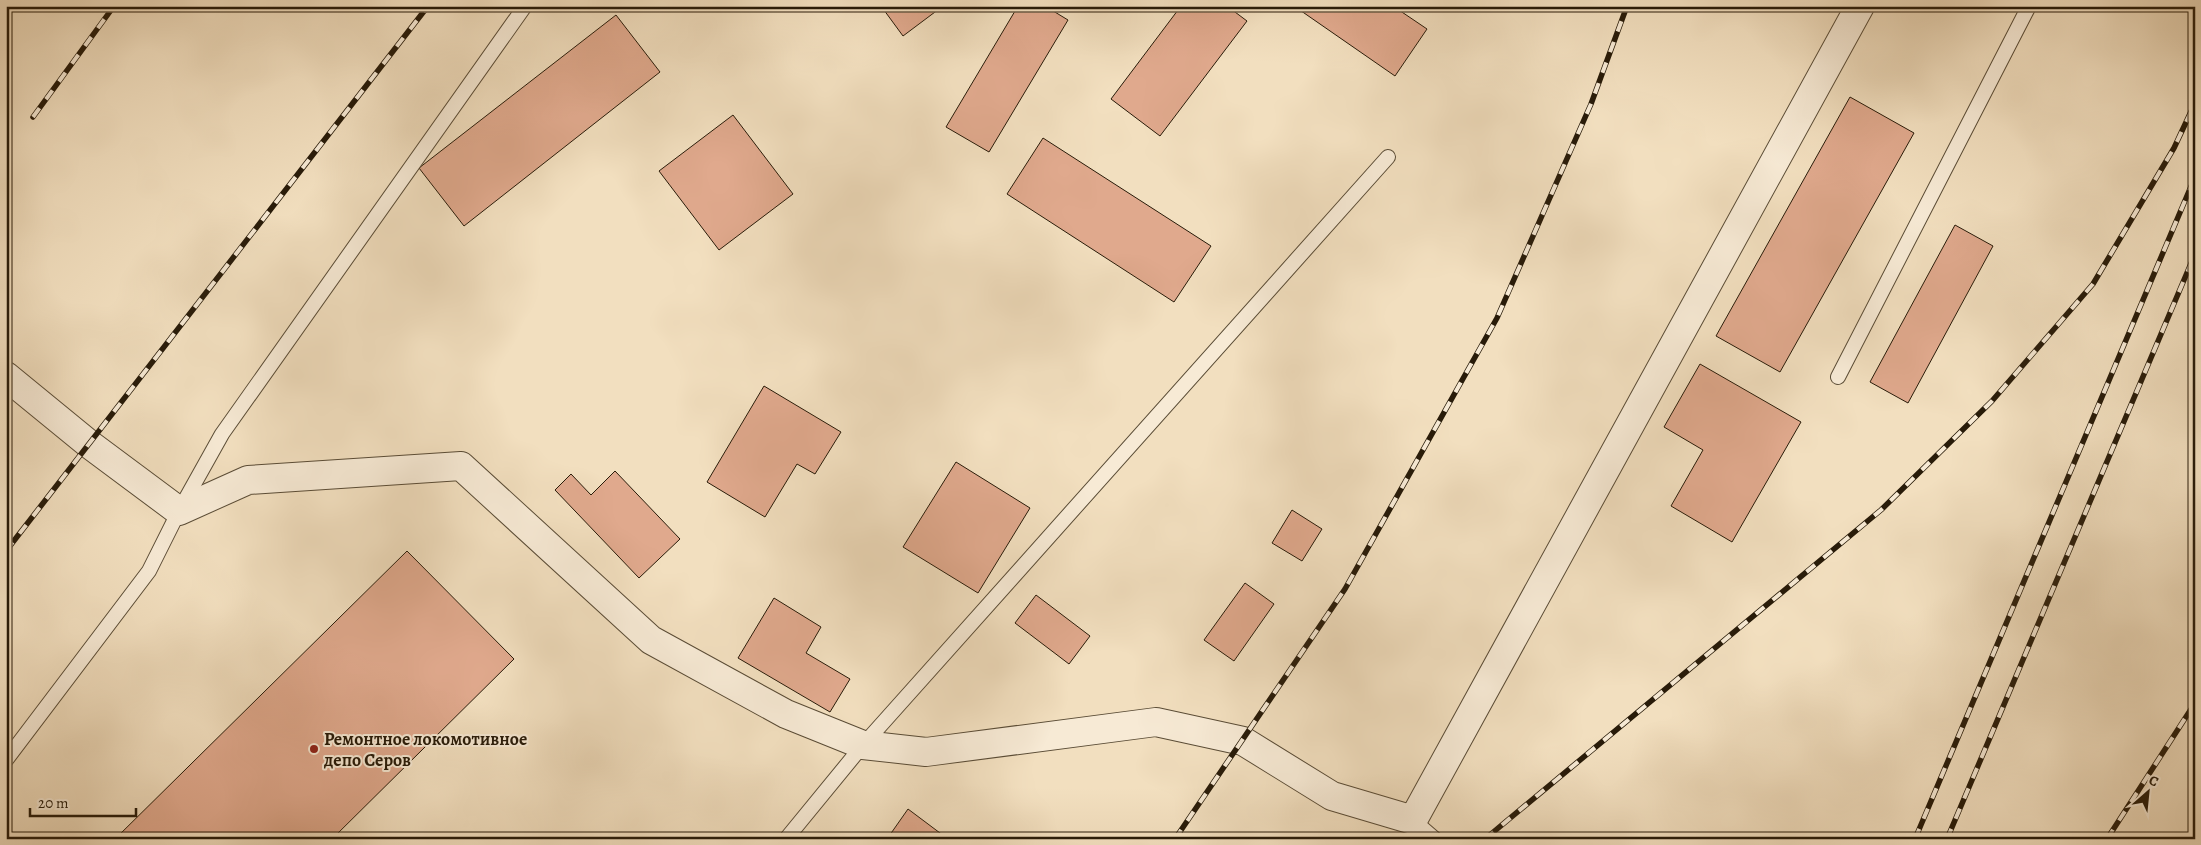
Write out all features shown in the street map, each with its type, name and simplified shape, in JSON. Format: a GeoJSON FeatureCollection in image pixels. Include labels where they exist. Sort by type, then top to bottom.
{"type":"FeatureCollection","features":[{"type":"Feature","properties":{"kind":"street"},"geometry":{"type":"LineString","coordinates":[[6,376],[89,444],[179,511],[248,480],[460,466],[651,640],[786,714],[863,745],[926,752],[1156,722],[1243,741],[1332,796],[1413,820],[1860,6]]}},
{"type":"Feature","properties":{"kind":"lane"},"geometry":{"type":"LineString","coordinates":[[6,760],[149,571],[179,511],[222,434],[525,6]]}},
{"type":"Feature","properties":{"kind":"lane"},"geometry":{"type":"LineString","coordinates":[[1838,377],[2029,6]]}},
{"type":"Feature","properties":{"kind":"lane"},"geometry":{"type":"LineString","coordinates":[[786,839],[863,745],[1388,157]]}},
{"type":"Feature","properties":{"kind":"lane"},"geometry":{"type":"LineString","coordinates":[[1413,820],[1434,839]]}},
{"type":"Feature","properties":{"kind":"building"},"geometry":{"type":"Polygon","coordinates":[[[881,6],[943,6],[903,36],[881,6]]]}},
{"type":"Feature","properties":{"kind":"building"},"geometry":{"type":"Polygon","coordinates":[[[1018,6],[1045,6],[1068,20],[989,152],[946,127],[1018,6]]]}},
{"type":"Feature","properties":{"kind":"building"},"geometry":{"type":"Polygon","coordinates":[[[1181,6],[1227,6],[1247,21],[1160,136],[1111,99],[1181,6]]]}},
{"type":"Feature","properties":{"kind":"building"},"geometry":{"type":"Polygon","coordinates":[[[1294,6],[1393,6],[1427,29],[1395,76],[1294,6]]]}},
{"type":"Feature","properties":{"kind":"building"},"geometry":{"type":"Polygon","coordinates":[[[616,15],[660,72],[464,226],[419,168],[616,15]]]}},
{"type":"Feature","properties":{"kind":"building"},"geometry":{"type":"Polygon","coordinates":[[[1850,97],[1914,133],[1780,372],[1716,336],[1850,97]]]}},
{"type":"Feature","properties":{"kind":"building"},"geometry":{"type":"Polygon","coordinates":[[[733,115],[793,194],[719,250],[659,171],[733,115]]]}},
{"type":"Feature","properties":{"kind":"building"},"geometry":{"type":"Polygon","coordinates":[[[1043,138],[1211,246],[1174,302],[1007,194],[1043,138]]]}},
{"type":"Feature","properties":{"kind":"building"},"geometry":{"type":"Polygon","coordinates":[[[1955,225],[1993,246],[1908,403],[1870,382],[1955,225]]]}},
{"type":"Feature","properties":{"kind":"building"},"geometry":{"type":"Polygon","coordinates":[[[1700,364],[1801,422],[1732,542],[1671,506],[1703,450],[1664,427],[1700,364]]]}},
{"type":"Feature","properties":{"kind":"building"},"geometry":{"type":"Polygon","coordinates":[[[764,386],[841,432],[815,474],[797,464],[765,517],[707,482],[764,386]]]}},
{"type":"Feature","properties":{"kind":"building"},"geometry":{"type":"Polygon","coordinates":[[[956,462],[1030,508],[978,593],[903,547],[956,462]]]}},
{"type":"Feature","properties":{"kind":"building"},"geometry":{"type":"Polygon","coordinates":[[[615,471],[680,539],[639,578],[555,490],[571,474],[591,495],[615,471]]]}},
{"type":"Feature","properties":{"kind":"building"},"geometry":{"type":"Polygon","coordinates":[[[1292,510],[1322,529],[1302,561],[1272,543],[1292,510]]]}},
{"type":"Feature","properties":{"kind":"building","name":"Ремонтное локомотивное депо Серов"},"geometry":{"type":"Polygon","coordinates":[[[407,551],[514,659],[332,839],[115,839],[407,551]]]}},
{"type":"Feature","properties":{"kind":"building"},"geometry":{"type":"Polygon","coordinates":[[[1245,583],[1274,604],[1234,661],[1204,640],[1245,583]]]}},
{"type":"Feature","properties":{"kind":"building"},"geometry":{"type":"Polygon","coordinates":[[[1036,595],[1090,636],[1069,664],[1015,623],[1036,595]]]}},
{"type":"Feature","properties":{"kind":"building"},"geometry":{"type":"Polygon","coordinates":[[[774,598],[821,627],[806,653],[850,679],[830,712],[738,658],[774,598]]]}},
{"type":"Feature","properties":{"kind":"building"},"geometry":{"type":"Polygon","coordinates":[[[908,809],[948,839],[887,839],[908,809]]]}},
{"type":"Feature","properties":{"kind":"railway"},"geometry":{"type":"LineString","coordinates":[[33,117],[114,6]]}},
{"type":"Feature","properties":{"kind":"railway"},"geometry":{"type":"LineString","coordinates":[[6,551],[428,6]]}},
{"type":"Feature","properties":{"kind":"railway"},"geometry":{"type":"LineString","coordinates":[[1175,839],[1345,589],[1497,318],[1591,104],[1627,6]]}},
{"type":"Feature","properties":{"kind":"railway"},"geometry":{"type":"LineString","coordinates":[[1485,839],[1881,510],[1992,401],[2093,284],[2174,148],[2195,103]]}},
{"type":"Feature","properties":{"kind":"railway"},"geometry":{"type":"LineString","coordinates":[[1915,839],[2195,177]]}},
{"type":"Feature","properties":{"kind":"railway"},"geometry":{"type":"LineString","coordinates":[[1947,839],[2195,254]]}},
{"type":"Feature","properties":{"kind":"railway"},"geometry":{"type":"LineString","coordinates":[[2107,839],[2195,703]]}},
{"type":"Feature","properties":{"kind":"place","name":"Ремонтное локомотивное депо Серов"},"geometry":{"type":"Point","coordinates":[314,749]}}]}
